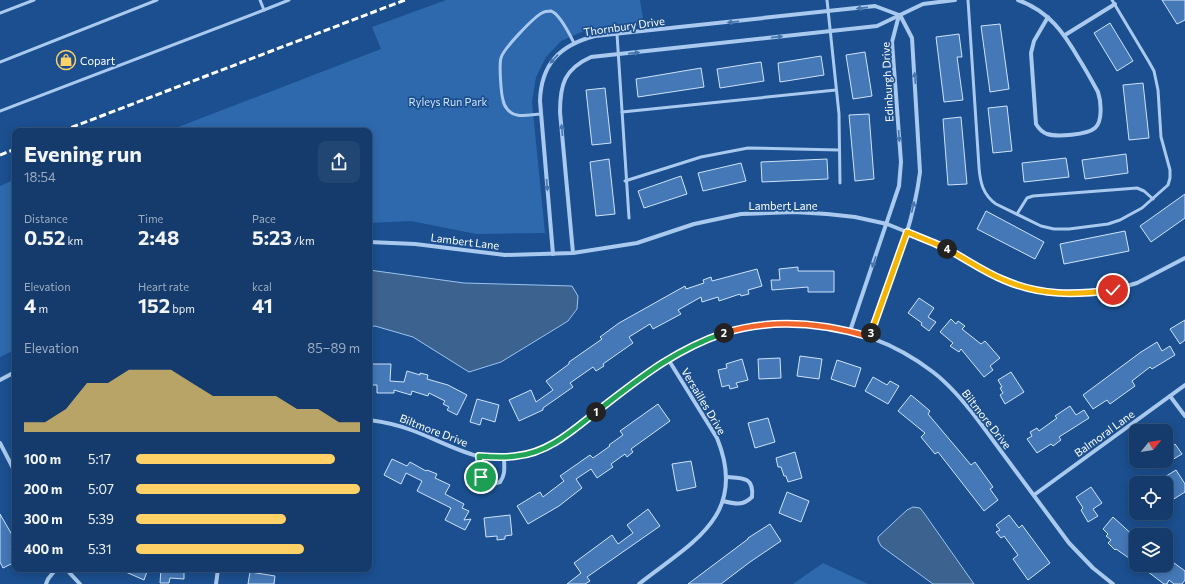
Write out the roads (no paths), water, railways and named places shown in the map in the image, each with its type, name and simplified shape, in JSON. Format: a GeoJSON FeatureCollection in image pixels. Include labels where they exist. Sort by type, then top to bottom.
{"type":"FeatureCollection","features":[{"type":"Feature","properties":{"kind":"street"},"geometry":{"type":"LineString","coordinates":[[573,253],[560,112],[560,95],[564,81],[571,70],[580,62],[591,57],[877,26],[923,4],[955,0]]}},
{"type":"Feature","properties":{"kind":"street"},"geometry":{"type":"LineString","coordinates":[[1018,0],[1033,6],[1048,17],[1064,35],[1098,92],[1100,118],[1095,128],[1083,133],[1052,135],[1043,132],[1036,124],[1031,53],[1034,41],[1048,17]]}},
{"type":"Feature","properties":{"kind":"street"},"geometry":{"type":"LineString","coordinates":[[1064,35],[1115,4]]}},
{"type":"Feature","properties":{"kind":"street","name":"Thornbury Drive"},"geometry":{"type":"LineString","coordinates":[[553,254],[540,89],[547,67],[560,53],[574,43],[595,36],[875,6],[900,15]]}},
{"type":"Feature","properties":{"kind":"street"},"geometry":{"type":"LineString","coordinates":[[870,337],[907,232],[918,185],[920,160],[912,38],[900,15]]}},
{"type":"Feature","properties":{"kind":"street","name":"Edinburgh Drive"},"geometry":{"type":"LineString","coordinates":[[850,331],[899,186],[900,173],[892,42],[900,15]]}},
{"type":"Feature","properties":{"kind":"street","name":"Lambert Lane"},"geometry":{"type":"LineString","coordinates":[[372,242],[415,244],[505,255],[573,253],[637,243],[694,224],[741,214],[794,212],[855,217],[887,224],[934,243],[1004,280],[1023,287],[1046,292],[1069,294],[1113,290],[1137,283],[1185,258]]}},
{"type":"Feature","properties":{"kind":"street","name":"Lambert Lane"},"geometry":{"type":"LineString","coordinates":[[1179,260],[1185,253]]}},
{"type":"Feature","properties":{"kind":"street","name":"Biltmore Drive"},"geometry":{"type":"LineString","coordinates":[[372,421],[397,425],[479,456],[518,456],[546,448],[650,370],[705,340],[727,332],[748,328],[790,324],[810,325],[850,331],[870,337],[912,358],[934,373],[950,388],[978,420],[1074,549],[1093,568],[1113,584]]}},
{"type":"Feature","properties":{"kind":"street","name":"Versailles Drive"},"geometry":{"type":"LineString","coordinates":[[639,584],[700,536],[718,514],[723,501],[727,477],[723,452],[717,438],[668,359]]}},
{"type":"Feature","properties":{"kind":"street"},"geometry":{"type":"LineString","coordinates":[[0,380],[12,374]]}},
{"type":"Feature","properties":{"kind":"street","name":"Balmoral Lane"},"geometry":{"type":"LineString","coordinates":[[1034,495],[1185,385]]}},
{"type":"Feature","properties":{"kind":"street"},"geometry":{"type":"LineString","coordinates":[[1170,396],[1185,416]]}},
{"type":"Feature","properties":{"kind":"street"},"geometry":{"type":"LineString","coordinates":[[0,443],[12,466]]}},
{"type":"Feature","properties":{"kind":"street"},"geometry":{"type":"LineString","coordinates":[[479,456],[481,477],[489,484],[500,482],[503,477],[505,472],[504,457]]}},
{"type":"Feature","properties":{"kind":"street"},"geometry":{"type":"LineString","coordinates":[[723,501],[737,504],[744,503],[752,497],[752,484],[748,480],[743,478],[727,477]]}},
{"type":"Feature","properties":{"kind":"street"},"geometry":{"type":"LineString","coordinates":[[46,584],[54,572]]}},
{"type":"Feature","properties":{"kind":"street"},"geometry":{"type":"LineString","coordinates":[[69,572],[80,584]]}},
{"type":"Feature","properties":{"kind":"street"},"geometry":{"type":"LineString","coordinates":[[216,584],[218,572]]}},
{"type":"Feature","properties":{"kind":"lane"},"geometry":{"type":"LineString","coordinates":[[0,13],[34,0]]}},
{"type":"Feature","properties":{"kind":"lane"},"geometry":{"type":"LineString","coordinates":[[0,62],[157,0]]}},
{"type":"Feature","properties":{"kind":"lane"},"geometry":{"type":"LineString","coordinates":[[260,0],[264,10]]}},
{"type":"Feature","properties":{"kind":"lane"},"geometry":{"type":"LineString","coordinates":[[0,111],[289,0]]}},
{"type":"Feature","properties":{"kind":"lane"},"geometry":{"type":"LineString","coordinates":[[827,0],[839,114],[840,183]]}},
{"type":"Feature","properties":{"kind":"lane"},"geometry":{"type":"LineString","coordinates":[[968,0],[980,179],[983,189],[990,200],[996,204],[1041,226],[1054,229],[1069,229],[1108,224],[1120,220],[1132,214],[1153,199],[1168,185],[1170,178],[1170,170],[1161,137],[1157,80],[1150,62],[1112,0]]}},
{"type":"Feature","properties":{"kind":"lane"},"geometry":{"type":"LineString","coordinates":[[541,114],[517,115],[510,112],[503,101],[500,64],[501,56],[505,49],[542,12],[553,12],[561,19],[574,43]]}},
{"type":"Feature","properties":{"kind":"lane"},"geometry":{"type":"LineString","coordinates":[[617,34],[625,181],[629,218]]}},
{"type":"Feature","properties":{"kind":"lane"},"geometry":{"type":"LineString","coordinates":[[622,112],[836,90]]}},
{"type":"Feature","properties":{"kind":"lane"},"geometry":{"type":"LineString","coordinates":[[625,181],[701,157],[748,148],[839,150]]}},
{"type":"Feature","properties":{"kind":"lane"},"geometry":{"type":"LineString","coordinates":[[1017,214],[1027,198],[1032,196],[1137,188],[1144,191],[1153,199]]}},
{"type":"Feature","properties":{"kind":"railway"},"geometry":{"type":"LineString","coordinates":[[70,128],[405,0]]}},
{"type":"Feature","properties":{"kind":"railway"},"geometry":{"type":"LineString","coordinates":[[0,155],[12,150]]}},
{"type":"Feature","properties":{"kind":"place","name":"Copart"},"geometry":{"type":"Point","coordinates":[66,60]}},
{"type":"Feature","properties":{"kind":"park label","name":"Ryleys Run Park"},"geometry":{"type":"Point","coordinates":[448,101]}}]}
